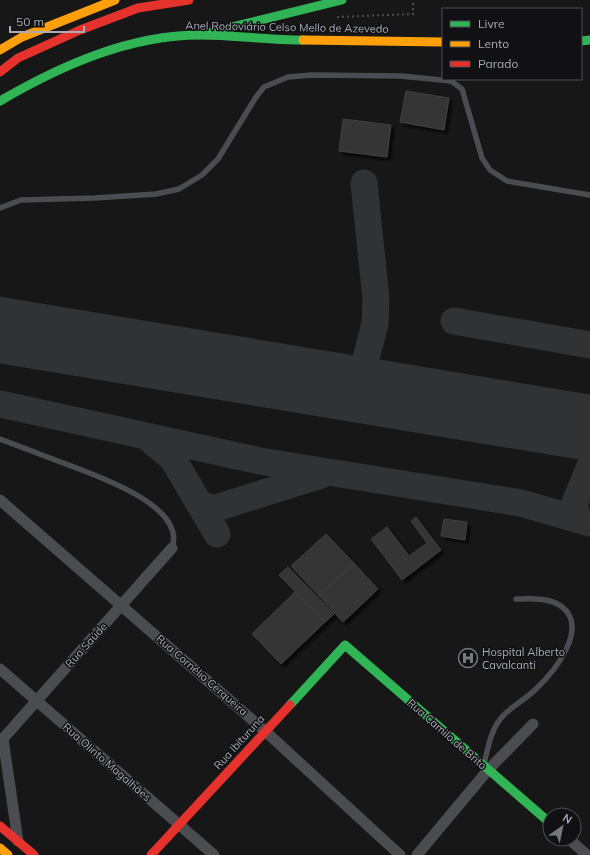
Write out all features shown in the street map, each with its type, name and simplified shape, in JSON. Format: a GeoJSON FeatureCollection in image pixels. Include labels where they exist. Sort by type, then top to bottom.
{"type":"FeatureCollection","features":[{"type":"Feature","properties":{"kind":"main road"},"geometry":{"type":"LineString","coordinates":[[0,50],[22,37],[115,0]]}},
{"type":"Feature","properties":{"kind":"main road"},"geometry":{"type":"LineString","coordinates":[[0,72],[18,58],[80,30],[138,8],[189,0]]}},
{"type":"Feature","properties":{"kind":"main road"},"geometry":{"type":"LineString","coordinates":[[199,35],[342,0]]}},
{"type":"Feature","properties":{"kind":"main road","name":"Anel Rodoviário Celso Mello de Azevedo"},"geometry":{"type":"LineString","coordinates":[[0,101],[34,80],[92,56],[146,40],[199,35],[296,40],[442,42]]}},
{"type":"Feature","properties":{"kind":"main road","name":"Rua Camilo de Brito"},"geometry":{"type":"LineString","coordinates":[[345,645],[542,816]]}},
{"type":"Feature","properties":{"kind":"main road","name":"Rua Ibituruna"},"geometry":{"type":"LineString","coordinates":[[150,855],[345,645]]}},
{"type":"Feature","properties":{"kind":"main road"},"geometry":{"type":"LineString","coordinates":[[0,826],[34,855]]}},
{"type":"Feature","properties":{"kind":"main road"},"geometry":{"type":"LineString","coordinates":[[0,848],[8,855]]}},
{"type":"Feature","properties":{"kind":"street","name":"Rua Cornélio Cerqueira"},"geometry":{"type":"LineString","coordinates":[[0,500],[265,731],[400,855]]}},
{"type":"Feature","properties":{"kind":"street","name":"Rua Saúde"},"geometry":{"type":"LineString","coordinates":[[1,740],[122,606],[172,548]]}},
{"type":"Feature","properties":{"kind":"street","name":"Rua Olinto Magalhães"},"geometry":{"type":"LineString","coordinates":[[0,669],[214,855]]}},
{"type":"Feature","properties":{"kind":"street"},"geometry":{"type":"LineString","coordinates":[[417,855],[486,768],[533,724]]}},
{"type":"Feature","properties":{"kind":"street"},"geometry":{"type":"LineString","coordinates":[[1,740],[18,841]]}},
{"type":"Feature","properties":{"kind":"street"},"geometry":{"type":"LineString","coordinates":[[578,847],[587,855]]}},
{"type":"Feature","properties":{"kind":"lane"},"geometry":{"type":"LineString","coordinates":[[0,208],[21,200],[95,198],[156,194],[179,189],[202,175],[218,159],[256,97],[264,88],[288,77],[312,75],[401,76],[451,81],[462,89],[482,158],[490,170],[496,175],[507,181],[590,195]]}},
{"type":"Feature","properties":{"kind":"lane"},"geometry":{"type":"LineString","coordinates":[[0,439],[115,482],[138,495],[161,514],[173,528],[174,542],[172,548]]}},
{"type":"Feature","properties":{"kind":"lane"},"geometry":{"type":"LineString","coordinates":[[486,768],[492,734],[502,716],[536,689],[553,670],[570,644],[574,631],[570,614],[560,605],[541,599],[516,599]]}},
{"type":"Feature","properties":{"kind":"path"},"geometry":{"type":"LineString","coordinates":[[330,17],[414,14],[413,0]]}},
{"type":"Feature","properties":{"kind":"building"},"geometry":{"type":"Polygon","coordinates":[[[406,91],[449,98],[444,130],[400,122],[406,91]]]}},
{"type":"Feature","properties":{"kind":"building"},"geometry":{"type":"Polygon","coordinates":[[[343,119],[391,125],[387,157],[339,151],[343,119]]]}},
{"type":"Feature","properties":{"kind":"building"},"geometry":{"type":"Polygon","coordinates":[[[416,517],[441,550],[402,580],[371,539],[387,527],[409,556],[427,543],[411,521],[416,517]]]}},
{"type":"Feature","properties":{"kind":"building"},"geometry":{"type":"Polygon","coordinates":[[[444,519],[467,522],[465,540],[441,536],[444,519]]]}},
{"type":"Feature","properties":{"kind":"building"},"geometry":{"type":"Polygon","coordinates":[[[326,534],[354,563],[319,596],[291,566],[326,534]]]}},
{"type":"Feature","properties":{"kind":"building"},"geometry":{"type":"Polygon","coordinates":[[[354,563],[378,589],[343,622],[319,596],[354,563]]]}},
{"type":"Feature","properties":{"kind":"building"},"geometry":{"type":"Polygon","coordinates":[[[288,567],[334,614],[325,622],[279,575],[288,567]]]}},
{"type":"Feature","properties":{"kind":"building"},"geometry":{"type":"Polygon","coordinates":[[[295,592],[325,622],[281,664],[252,634],[295,592]]]}},
{"type":"Feature","properties":{"kind":"taxiway"},"geometry":{"type":"LineString","coordinates":[[364,183],[376,299],[375,324],[361,378],[366,391]]}},
{"type":"Feature","properties":{"kind":"taxiway"},"geometry":{"type":"LineString","coordinates":[[454,321],[590,345]]}},
{"type":"Feature","properties":{"kind":"taxiway"},"geometry":{"type":"LineString","coordinates":[[0,404],[260,461],[521,503],[590,523]]}},
{"type":"Feature","properties":{"kind":"taxiway"},"geometry":{"type":"LineString","coordinates":[[585,427],[590,430]]}},
{"type":"Feature","properties":{"kind":"taxiway"},"geometry":{"type":"LineString","coordinates":[[148,438],[173,459],[217,534]]}},
{"type":"Feature","properties":{"kind":"taxiway"},"geometry":{"type":"LineString","coordinates":[[578,519],[574,505],[590,466]]}},
{"type":"Feature","properties":{"kind":"taxiway"},"geometry":{"type":"LineString","coordinates":[[198,502],[207,507],[216,508],[321,475]]}},
{"type":"Feature","properties":{"kind":"runway"},"geometry":{"type":"LineString","coordinates":[[0,330],[590,428]]}},
{"type":"Feature","properties":{"kind":"traffic: fast"},"geometry":{"type":"LineString","coordinates":[[199,35],[342,0]]}},
{"type":"Feature","properties":{"kind":"traffic: fast"},"geometry":{"type":"LineString","coordinates":[[0,101],[71,65],[96,55],[147,40],[173,36],[200,35],[303,40]]}},
{"type":"Feature","properties":{"kind":"traffic: fast"},"geometry":{"type":"LineString","coordinates":[[582,41],[590,40]]}},
{"type":"Feature","properties":{"kind":"traffic: fast"},"geometry":{"type":"LineString","coordinates":[[290,705],[345,645],[542,816]]}},
{"type":"Feature","properties":{"kind":"traffic: slow"},"geometry":{"type":"LineString","coordinates":[[0,50],[22,37],[115,0]]}},
{"type":"Feature","properties":{"kind":"traffic: slow"},"geometry":{"type":"LineString","coordinates":[[303,40],[442,42]]}},
{"type":"Feature","properties":{"kind":"traffic: slow"},"geometry":{"type":"LineString","coordinates":[[0,848],[8,855]]}},
{"type":"Feature","properties":{"kind":"traffic: jam"},"geometry":{"type":"LineString","coordinates":[[0,72],[18,58],[80,30],[138,8],[189,0]]}},
{"type":"Feature","properties":{"kind":"traffic: jam"},"geometry":{"type":"LineString","coordinates":[[151,855],[290,705]]}},
{"type":"Feature","properties":{"kind":"traffic: jam"},"geometry":{"type":"LineString","coordinates":[[0,826],[34,855]]}},
{"type":"Feature","properties":{"kind":"place","name":"Hospital Alberto Cavalcanti"},"geometry":{"type":"Point","coordinates":[468,658]}}]}
